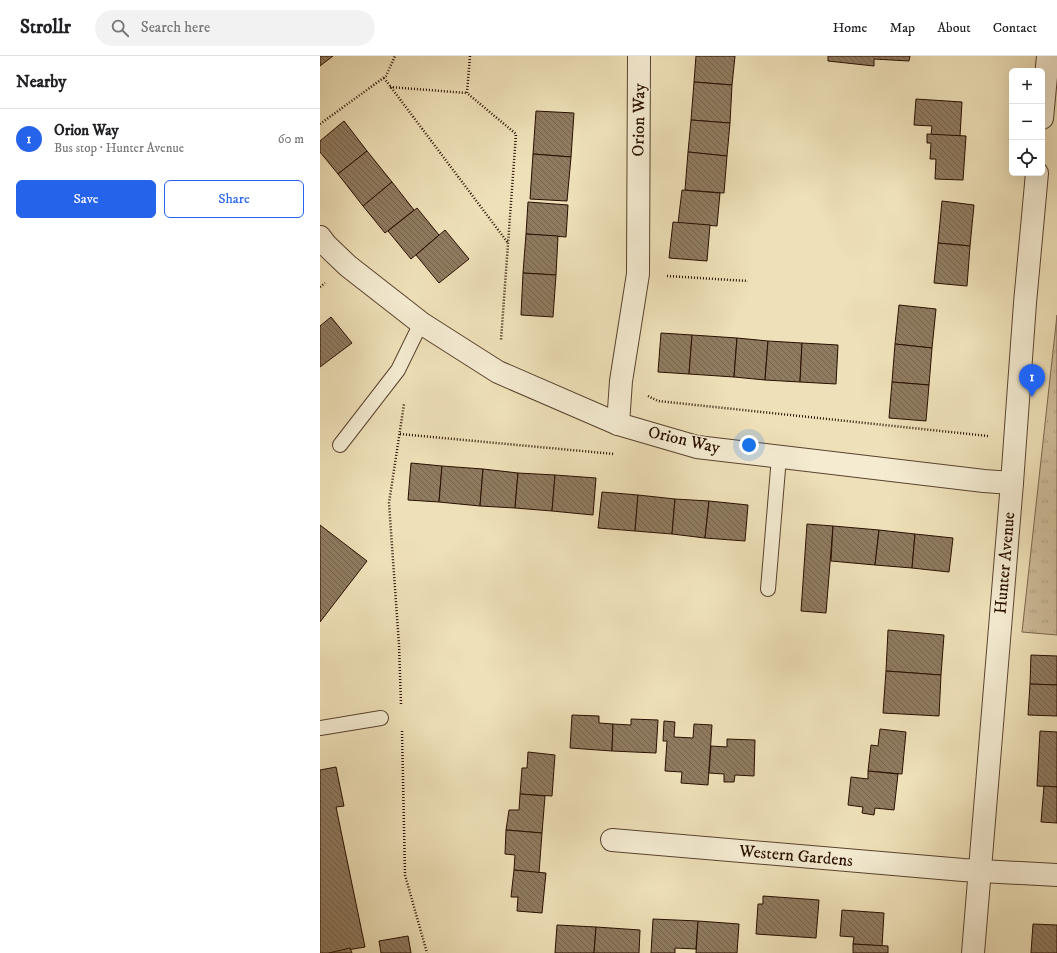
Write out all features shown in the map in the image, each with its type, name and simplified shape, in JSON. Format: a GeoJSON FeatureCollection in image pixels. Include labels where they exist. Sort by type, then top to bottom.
{"type":"FeatureCollection","features":[{"type":"Feature","properties":{"kind":"street","name":"Orion Way"},"geometry":{"type":"LineString","coordinates":[[618,424],[621,381],[638,274],[639,56]]}},
{"type":"Feature","properties":{"kind":"street"},"geometry":{"type":"LineString","coordinates":[[1043,104],[1048,56]]}},
{"type":"Feature","properties":{"kind":"street","name":"Hunter Avenue"},"geometry":{"type":"LineString","coordinates":[[973,953],[1012,483],[1025,303],[1037,176]]}},
{"type":"Feature","properties":{"kind":"street","name":"Orion Way"},"geometry":{"type":"LineString","coordinates":[[320,237],[326,245],[348,266],[421,323],[498,372],[618,424],[697,447],[1012,483]]}},
{"type":"Feature","properties":{"kind":"street","name":"Western Gardens"},"geometry":{"type":"LineString","coordinates":[[612,840],[979,871],[1057,875]]}},
{"type":"Feature","properties":{"kind":"lane"},"geometry":{"type":"LineString","coordinates":[[340,445],[398,370],[421,323]]}},
{"type":"Feature","properties":{"kind":"lane"},"geometry":{"type":"LineString","coordinates":[[768,589],[779,457]]}},
{"type":"Feature","properties":{"kind":"lane"},"geometry":{"type":"LineString","coordinates":[[320,728],[381,718]]}},
{"type":"Feature","properties":{"kind":"path"},"geometry":{"type":"LineString","coordinates":[[320,124],[384,78],[396,56]]}},
{"type":"Feature","properties":{"kind":"path"},"geometry":{"type":"LineString","coordinates":[[467,93],[470,56]]}},
{"type":"Feature","properties":{"kind":"path"},"geometry":{"type":"LineString","coordinates":[[384,78],[508,244]]}},
{"type":"Feature","properties":{"kind":"path"},"geometry":{"type":"LineString","coordinates":[[390,87],[467,93],[516,134],[498,372]]}},
{"type":"Feature","properties":{"kind":"path"},"geometry":{"type":"LineString","coordinates":[[638,274],[748,280]]}},
{"type":"Feature","properties":{"kind":"path"},"geometry":{"type":"LineString","coordinates":[[398,370],[409,376],[389,503],[399,645],[401,707]]}},
{"type":"Feature","properties":{"kind":"path"},"geometry":{"type":"LineString","coordinates":[[621,381],[658,401],[989,436],[984,481]]}},
{"type":"Feature","properties":{"kind":"path"},"geometry":{"type":"LineString","coordinates":[[400,434],[616,454]]}},
{"type":"Feature","properties":{"kind":"path"},"geometry":{"type":"LineString","coordinates":[[402,731],[404,875],[427,953]]}},
{"type":"Feature","properties":{"kind":"green space"},"geometry":{"type":"Polygon","coordinates":[[[1057,315],[1057,635],[1022,632],[1057,315]]]}},
{"type":"Feature","properties":{"kind":"building"},"geometry":{"type":"Polygon","coordinates":[[[320,56],[333,56],[320,66],[320,56]]]}},
{"type":"Feature","properties":{"kind":"building"},"geometry":{"type":"Polygon","coordinates":[[[696,56],[735,56],[732,85],[694,82],[696,56]]]}},
{"type":"Feature","properties":{"kind":"building"},"geometry":{"type":"Polygon","coordinates":[[[828,56],[910,56],[909,61],[874,59],[874,66],[828,61],[828,56]]]}},
{"type":"Feature","properties":{"kind":"building"},"geometry":{"type":"Polygon","coordinates":[[[694,82],[732,85],[730,123],[691,120],[694,82]]]}},
{"type":"Feature","properties":{"kind":"building"},"geometry":{"type":"Polygon","coordinates":[[[916,99],[962,102],[960,136],[931,135],[932,126],[914,125],[916,99]]]}},
{"type":"Feature","properties":{"kind":"building"},"geometry":{"type":"Polygon","coordinates":[[[536,111],[574,113],[571,157],[533,154],[536,111]]]}},
{"type":"Feature","properties":{"kind":"building"},"geometry":{"type":"Polygon","coordinates":[[[691,120],[730,123],[727,156],[688,152],[691,120]]]}},
{"type":"Feature","properties":{"kind":"building"},"geometry":{"type":"Polygon","coordinates":[[[344,121],[367,151],[338,174],[320,152],[320,141],[344,121]]]}},
{"type":"Feature","properties":{"kind":"building"},"geometry":{"type":"Polygon","coordinates":[[[927,134],[966,136],[963,180],[935,179],[936,159],[930,159],[931,143],[927,143],[927,134]]]}},
{"type":"Feature","properties":{"kind":"building"},"geometry":{"type":"Polygon","coordinates":[[[367,151],[392,182],[363,206],[338,174],[367,151]]]}},
{"type":"Feature","properties":{"kind":"building"},"geometry":{"type":"Polygon","coordinates":[[[688,152],[727,156],[724,193],[685,190],[688,152]]]}},
{"type":"Feature","properties":{"kind":"building"},"geometry":{"type":"Polygon","coordinates":[[[533,154],[571,157],[567,201],[530,199],[533,154]]]}},
{"type":"Feature","properties":{"kind":"building"},"geometry":{"type":"Polygon","coordinates":[[[392,182],[414,210],[385,233],[363,206],[392,182]]]}},
{"type":"Feature","properties":{"kind":"building"},"geometry":{"type":"Polygon","coordinates":[[[682,190],[720,193],[717,226],[678,223],[682,190]]]}},
{"type":"Feature","properties":{"kind":"building"},"geometry":{"type":"Polygon","coordinates":[[[942,201],[974,205],[970,246],[938,243],[942,201]]]}},
{"type":"Feature","properties":{"kind":"building"},"geometry":{"type":"Polygon","coordinates":[[[528,202],[568,205],[566,237],[526,234],[528,202]]]}},
{"type":"Feature","properties":{"kind":"building"},"geometry":{"type":"Polygon","coordinates":[[[417,208],[439,235],[411,259],[388,231],[417,208]]]}},
{"type":"Feature","properties":{"kind":"building"},"geometry":{"type":"Polygon","coordinates":[[[673,222],[710,225],[707,261],[669,258],[673,222]]]}},
{"type":"Feature","properties":{"kind":"building"},"geometry":{"type":"Polygon","coordinates":[[[445,230],[469,259],[439,283],[416,255],[445,230]]]}},
{"type":"Feature","properties":{"kind":"building"},"geometry":{"type":"Polygon","coordinates":[[[526,234],[558,236],[556,275],[523,273],[526,234]]]}},
{"type":"Feature","properties":{"kind":"building"},"geometry":{"type":"Polygon","coordinates":[[[938,243],[970,246],[967,286],[934,283],[938,243]]]}},
{"type":"Feature","properties":{"kind":"building"},"geometry":{"type":"Polygon","coordinates":[[[523,273],[556,275],[553,317],[521,315],[523,273]]]}},
{"type":"Feature","properties":{"kind":"building"},"geometry":{"type":"Polygon","coordinates":[[[899,305],[936,309],[932,348],[895,344],[899,305]]]}},
{"type":"Feature","properties":{"kind":"building"},"geometry":{"type":"Polygon","coordinates":[[[331,317],[352,343],[320,367],[320,326],[331,317]]]}},
{"type":"Feature","properties":{"kind":"building"},"geometry":{"type":"Polygon","coordinates":[[[661,333],[692,335],[689,374],[658,372],[661,333]]]}},
{"type":"Feature","properties":{"kind":"building"},"geometry":{"type":"Polygon","coordinates":[[[692,335],[737,338],[734,377],[689,374],[692,335]]]}},
{"type":"Feature","properties":{"kind":"building"},"geometry":{"type":"Polygon","coordinates":[[[737,338],[768,341],[765,380],[734,377],[737,338]]]}},
{"type":"Feature","properties":{"kind":"building"},"geometry":{"type":"Polygon","coordinates":[[[768,341],[802,343],[800,382],[765,380],[768,341]]]}},
{"type":"Feature","properties":{"kind":"building"},"geometry":{"type":"Polygon","coordinates":[[[802,343],[838,345],[836,384],[800,382],[802,343]]]}},
{"type":"Feature","properties":{"kind":"building"},"geometry":{"type":"Polygon","coordinates":[[[895,344],[932,348],[929,385],[892,382],[895,344]]]}},
{"type":"Feature","properties":{"kind":"building"},"geometry":{"type":"Polygon","coordinates":[[[892,382],[929,385],[926,421],[889,418],[892,382]]]}},
{"type":"Feature","properties":{"kind":"building"},"geometry":{"type":"Polygon","coordinates":[[[411,463],[442,466],[439,502],[408,500],[411,463]]]}},
{"type":"Feature","properties":{"kind":"building"},"geometry":{"type":"Polygon","coordinates":[[[442,466],[483,469],[480,506],[439,502],[442,466]]]}},
{"type":"Feature","properties":{"kind":"building"},"geometry":{"type":"Polygon","coordinates":[[[483,469],[518,473],[515,508],[480,506],[483,469]]]}},
{"type":"Feature","properties":{"kind":"building"},"geometry":{"type":"Polygon","coordinates":[[[518,473],[555,475],[552,511],[515,508],[518,473]]]}},
{"type":"Feature","properties":{"kind":"building"},"geometry":{"type":"Polygon","coordinates":[[[555,475],[596,478],[593,515],[552,511],[555,475]]]}},
{"type":"Feature","properties":{"kind":"building"},"geometry":{"type":"Polygon","coordinates":[[[602,492],[638,495],[635,531],[598,528],[602,492]]]}},
{"type":"Feature","properties":{"kind":"building"},"geometry":{"type":"Polygon","coordinates":[[[638,495],[675,499],[672,534],[635,531],[638,495]]]}},
{"type":"Feature","properties":{"kind":"building"},"geometry":{"type":"Polygon","coordinates":[[[675,499],[709,501],[705,538],[672,534],[675,499]]]}},
{"type":"Feature","properties":{"kind":"building"},"geometry":{"type":"Polygon","coordinates":[[[709,501],[748,505],[745,541],[705,538],[709,501]]]}},
{"type":"Feature","properties":{"kind":"building"},"geometry":{"type":"Polygon","coordinates":[[[807,524],[833,526],[826,613],[801,611],[807,524]]]}},
{"type":"Feature","properties":{"kind":"building"},"geometry":{"type":"Polygon","coordinates":[[[320,525],[367,561],[320,622],[320,525]]]}},
{"type":"Feature","properties":{"kind":"building"},"geometry":{"type":"Polygon","coordinates":[[[833,526],[879,530],[875,565],[831,561],[833,526]]]}},
{"type":"Feature","properties":{"kind":"building"},"geometry":{"type":"Polygon","coordinates":[[[879,530],[915,534],[912,568],[875,565],[879,530]]]}},
{"type":"Feature","properties":{"kind":"building"},"geometry":{"type":"Polygon","coordinates":[[[915,534],[953,538],[949,572],[912,568],[915,534]]]}},
{"type":"Feature","properties":{"kind":"building"},"geometry":{"type":"Polygon","coordinates":[[[888,630],[944,635],[941,675],[886,671],[888,630]]]}},
{"type":"Feature","properties":{"kind":"building"},"geometry":{"type":"Polygon","coordinates":[[[1031,655],[1057,656],[1057,685],[1030,684],[1031,655]]]}},
{"type":"Feature","properties":{"kind":"building"},"geometry":{"type":"Polygon","coordinates":[[[886,671],[941,675],[939,716],[883,713],[886,671]]]}},
{"type":"Feature","properties":{"kind":"building"},"geometry":{"type":"Polygon","coordinates":[[[1030,684],[1057,685],[1057,716],[1028,715],[1030,684]]]}},
{"type":"Feature","properties":{"kind":"building"},"geometry":{"type":"Polygon","coordinates":[[[572,715],[599,716],[599,723],[613,724],[612,751],[570,748],[572,715]]]}},
{"type":"Feature","properties":{"kind":"building"},"geometry":{"type":"Polygon","coordinates":[[[631,719],[658,720],[656,753],[612,751],[613,724],[631,725],[631,719]]]}},
{"type":"Feature","properties":{"kind":"building"},"geometry":{"type":"Polygon","coordinates":[[[664,721],[675,722],[674,737],[693,738],[694,724],[712,725],[708,785],[681,783],[682,772],[665,771],[667,741],[663,741],[664,721]]]}},
{"type":"Feature","properties":{"kind":"building"},"geometry":{"type":"Polygon","coordinates":[[[880,729],[906,732],[902,774],[868,771],[871,745],[878,746],[880,729]]]}},
{"type":"Feature","properties":{"kind":"building"},"geometry":{"type":"Polygon","coordinates":[[[1040,731],[1057,732],[1057,787],[1037,786],[1040,731]]]}},
{"type":"Feature","properties":{"kind":"building"},"geometry":{"type":"Polygon","coordinates":[[[727,739],[755,740],[754,776],[735,775],[734,782],[724,782],[724,774],[709,773],[711,746],[727,747],[727,739]]]}},
{"type":"Feature","properties":{"kind":"building"},"geometry":{"type":"Polygon","coordinates":[[[528,752],[555,755],[552,796],[520,794],[522,768],[527,768],[528,752]]]}},
{"type":"Feature","properties":{"kind":"building"},"geometry":{"type":"Polygon","coordinates":[[[336,767],[344,806],[336,807],[365,947],[320,953],[320,770],[336,767]]]}},
{"type":"Feature","properties":{"kind":"building"},"geometry":{"type":"Polygon","coordinates":[[[868,771],[898,774],[894,810],[875,808],[874,815],[862,813],[863,807],[848,805],[851,777],[868,779],[868,771]]]}},
{"type":"Feature","properties":{"kind":"building"},"geometry":{"type":"Polygon","coordinates":[[[1044,786],[1057,787],[1057,823],[1041,822],[1044,786]]]}},
{"type":"Feature","properties":{"kind":"building"},"geometry":{"type":"Polygon","coordinates":[[[520,794],[545,796],[542,833],[506,830],[509,810],[519,810],[520,794]]]}},
{"type":"Feature","properties":{"kind":"building"},"geometry":{"type":"Polygon","coordinates":[[[506,830],[542,833],[539,873],[514,870],[515,855],[505,854],[506,830]]]}},
{"type":"Feature","properties":{"kind":"building"},"geometry":{"type":"Polygon","coordinates":[[[514,870],[546,873],[542,913],[517,911],[518,897],[511,897],[514,870]]]}},
{"type":"Feature","properties":{"kind":"building"},"geometry":{"type":"Polygon","coordinates":[[[763,896],[819,900],[816,938],[756,934],[758,904],[763,904],[763,896]]]}},
{"type":"Feature","properties":{"kind":"building"},"geometry":{"type":"Polygon","coordinates":[[[842,910],[884,913],[882,946],[853,944],[854,937],[840,936],[842,910]]]}},
{"type":"Feature","properties":{"kind":"building"},"geometry":{"type":"Polygon","coordinates":[[[653,919],[698,921],[696,949],[675,948],[675,953],[651,953],[653,919]]]}},
{"type":"Feature","properties":{"kind":"building"},"geometry":{"type":"Polygon","coordinates":[[[698,921],[739,924],[737,953],[696,953],[698,921]]]}},
{"type":"Feature","properties":{"kind":"building"},"geometry":{"type":"Polygon","coordinates":[[[1033,924],[1057,925],[1057,953],[1031,953],[1033,924]]]}},
{"type":"Feature","properties":{"kind":"building"},"geometry":{"type":"Polygon","coordinates":[[[557,925],[596,927],[594,953],[555,953],[557,925]]]}},
{"type":"Feature","properties":{"kind":"building"},"geometry":{"type":"Polygon","coordinates":[[[596,927],[640,930],[639,953],[594,953],[596,927]]]}},
{"type":"Feature","properties":{"kind":"building"},"geometry":{"type":"Polygon","coordinates":[[[408,936],[411,953],[381,953],[379,941],[408,936]]]}},
{"type":"Feature","properties":{"kind":"building"},"geometry":{"type":"Polygon","coordinates":[[[853,944],[888,946],[888,953],[853,953],[853,944]]]}},
{"type":"Feature","properties":{"kind":"building"},"geometry":{"type":"Polygon","coordinates":[[[350,948],[352,953],[329,953],[350,948]]]}},
{"type":"Feature","properties":{"kind":"place","name":"Orion Way"},"geometry":{"type":"Point","coordinates":[1032,397]}}]}
